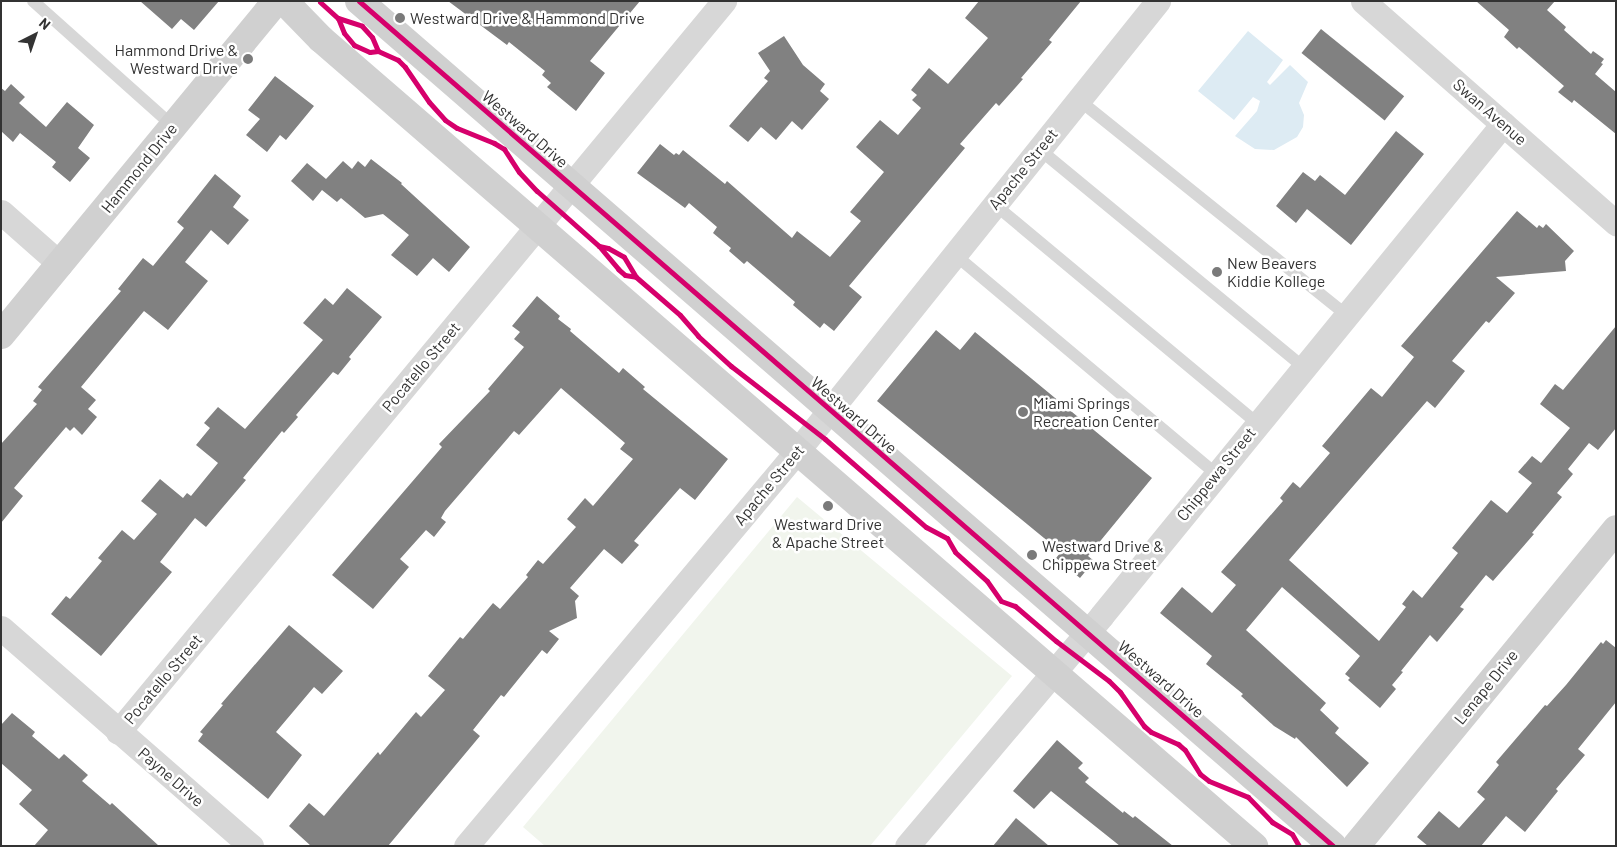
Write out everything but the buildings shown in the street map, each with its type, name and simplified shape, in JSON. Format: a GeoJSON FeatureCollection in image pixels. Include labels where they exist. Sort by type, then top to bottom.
{"type":"FeatureCollection","features":[{"type":"Feature","properties":{"kind":"street","name":"Hammond Drive"},"geometry":{"type":"LineString","coordinates":[[1,335],[276,1]]}},
{"type":"Feature","properties":{"kind":"street"},"geometry":{"type":"LineString","coordinates":[[284,1],[321,39],[539,225],[1254,846]]}},
{"type":"Feature","properties":{"kind":"street","name":"Westward Drive"},"geometry":{"type":"LineString","coordinates":[[359,1],[571,187],[1088,632],[1333,846]]}},
{"type":"Feature","properties":{"kind":"street","name":"Pocatello Street"},"geometry":{"type":"LineString","coordinates":[[118,732],[724,1]]}},
{"type":"Feature","properties":{"kind":"street","name":"Apache Street"},"geometry":{"type":"LineString","coordinates":[[467,846],[830,411],[1158,1]]}},
{"type":"Feature","properties":{"kind":"street","name":"Swan Avenue"},"geometry":{"type":"LineString","coordinates":[[1363,1],[1616,223]]}},
{"type":"Feature","properties":{"kind":"street","name":"Chippewa Street"},"geometry":{"type":"LineString","coordinates":[[907,846],[1088,632],[1502,124]]}},
{"type":"Feature","properties":{"kind":"street"},"geometry":{"type":"LineString","coordinates":[[1,212],[60,264]]}},
{"type":"Feature","properties":{"kind":"street","name":"Lenape Drive"},"geometry":{"type":"LineString","coordinates":[[1356,846],[1616,529]]}},
{"type":"Feature","properties":{"kind":"street","name":"Payne Drive"},"geometry":{"type":"LineString","coordinates":[[1,628],[251,846]]}},
{"type":"Feature","properties":{"kind":"lane"},"geometry":{"type":"LineString","coordinates":[[33,1],[173,126]]}},
{"type":"Feature","properties":{"kind":"lane"},"geometry":{"type":"LineString","coordinates":[[1079,100],[1346,315]]}},
{"type":"Feature","properties":{"kind":"lane"},"geometry":{"type":"LineString","coordinates":[[1039,149],[1303,367]]}},
{"type":"Feature","properties":{"kind":"lane"},"geometry":{"type":"LineString","coordinates":[[994,204],[1257,423]]}},
{"type":"Feature","properties":{"kind":"lane"},"geometry":{"type":"LineString","coordinates":[[954,254],[1216,474]]}},
{"type":"Feature","properties":{"kind":"shaded area"},"geometry":{"type":"Polygon","coordinates":[[[1248,31],[1283,60],[1267,82],[1270,85],[1290,65],[1308,82],[1299,103],[1304,115],[1303,127],[1297,137],[1274,150],[1255,149],[1235,136],[1257,111],[1260,101],[1253,97],[1234,120],[1198,91],[1248,31]]]}},
{"type":"Feature","properties":{"kind":"shaded area"},"geometry":{"type":"Polygon","coordinates":[[[797,497],[1012,676],[870,846],[545,846],[523,827],[797,497]]]}},
{"type":"Feature","properties":{"kind":"cycle path"},"geometry":{"type":"LineString","coordinates":[[359,1],[1333,846]]}},
{"type":"Feature","properties":{"kind":"cycle path"},"geometry":{"type":"LineString","coordinates":[[320,2],[338,18],[362,26],[372,37],[378,51]]}},
{"type":"Feature","properties":{"kind":"cycle path"},"geometry":{"type":"LineString","coordinates":[[338,18],[344,33],[354,45],[370,52],[378,51],[398,60],[445,120],[457,128],[504,149],[519,172],[537,191],[599,246],[618,269],[625,275],[636,277]]}},
{"type":"Feature","properties":{"kind":"cycle path"},"geometry":{"type":"LineString","coordinates":[[599,246],[608,248],[624,257],[636,277],[680,315],[698,336],[731,366],[825,439],[926,527],[947,538],[955,552],[987,581],[1001,601],[1015,606],[1056,641],[1109,681],[1120,692],[1144,726],[1151,732],[1178,744],[1185,750],[1200,774],[1209,781],[1248,797],[1272,822],[1292,834],[1299,846]]}},
{"type":"Feature","properties":{"kind":"place","name":"Westward Drive & Hammond Drive"},"geometry":{"type":"Point","coordinates":[400,18]}},
{"type":"Feature","properties":{"kind":"place","name":"Hammond Drive & Westward Drive"},"geometry":{"type":"Point","coordinates":[248,59]}},
{"type":"Feature","properties":{"kind":"place","name":"New Beavers Kiddie Kollege"},"geometry":{"type":"Point","coordinates":[1217,272]}},
{"type":"Feature","properties":{"kind":"place","name":"Miami Springs Recreation Center"},"geometry":{"type":"Point","coordinates":[1023,412]}},
{"type":"Feature","properties":{"kind":"place","name":"Westward Drive & Apache Street"},"geometry":{"type":"Point","coordinates":[828,506]}},
{"type":"Feature","properties":{"kind":"place","name":"Westward Drive & Chippewa Street"},"geometry":{"type":"Point","coordinates":[1032,555]}}]}
